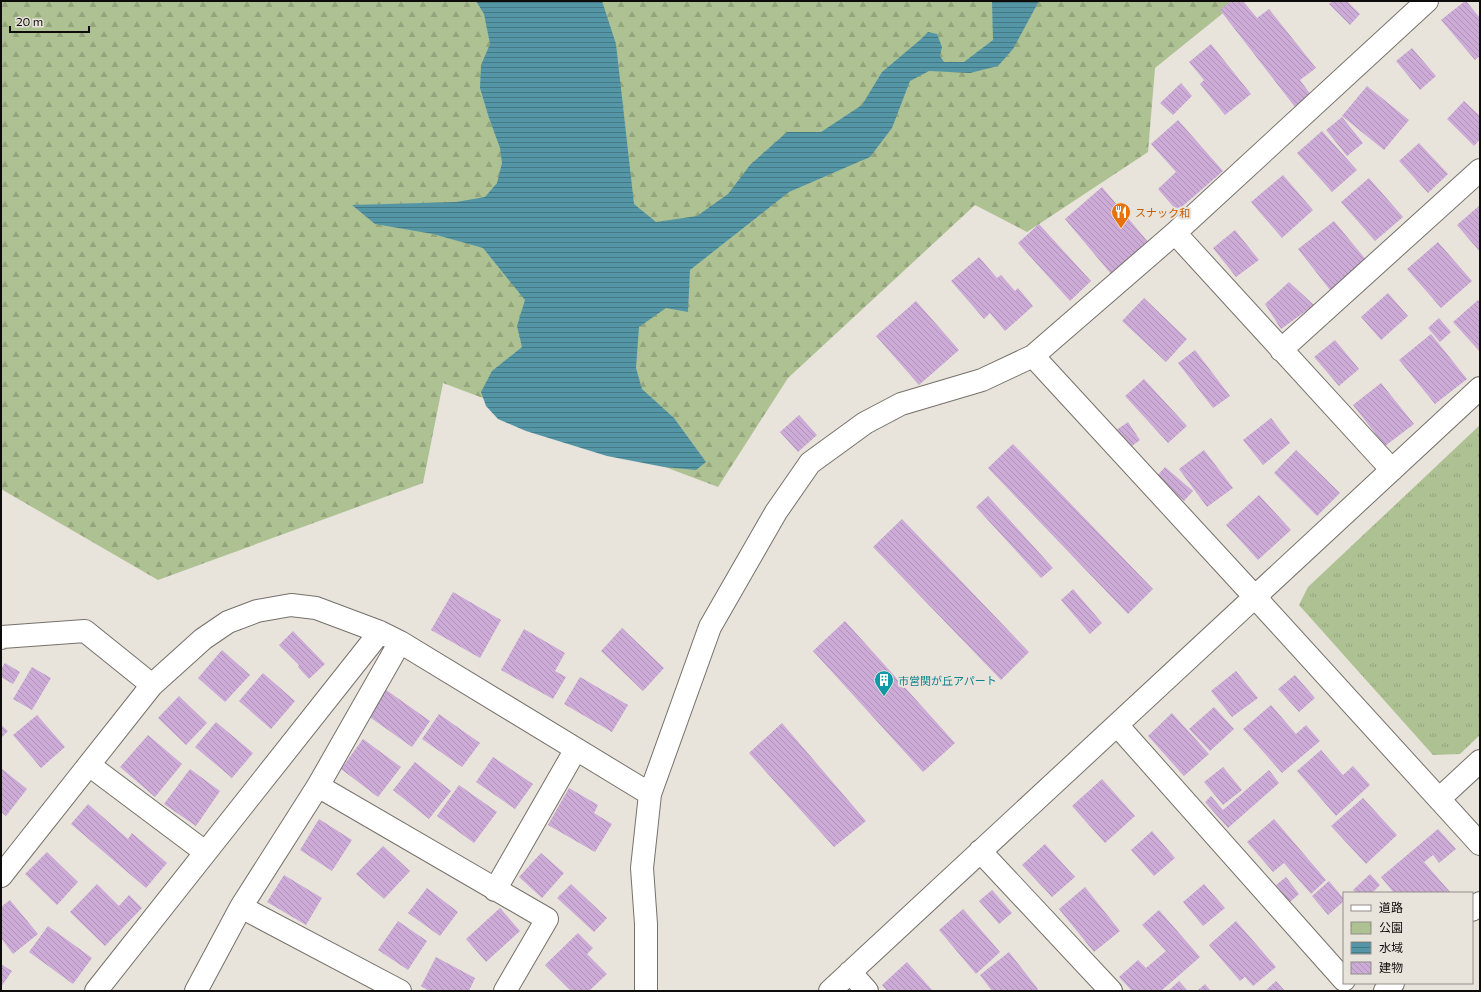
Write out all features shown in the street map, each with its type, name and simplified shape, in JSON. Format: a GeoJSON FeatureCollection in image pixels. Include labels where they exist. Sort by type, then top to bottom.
{"type":"FeatureCollection","features":[{"type":"Feature","properties":{"kind":"street"},"geometry":{"type":"LineString","coordinates":[[646,991],[646,924],[642,868],[650,794],[710,627],[776,512],[810,463],[865,423],[901,404],[982,380],[1033,356],[1175,233],[1427,1]]}},
{"type":"Feature","properties":{"kind":"street"},"geometry":{"type":"LineString","coordinates":[[1281,350],[1480,170]]}},
{"type":"Feature","properties":{"kind":"street"},"geometry":{"type":"LineString","coordinates":[[1175,233],[1392,470]]}},
{"type":"Feature","properties":{"kind":"street"},"geometry":{"type":"LineString","coordinates":[[1033,356],[1480,844]]}},
{"type":"Feature","properties":{"kind":"street"},"geometry":{"type":"LineString","coordinates":[[830,991],[1480,388]]}},
{"type":"Feature","properties":{"kind":"street"},"geometry":{"type":"LineString","coordinates":[[1,876],[152,685],[203,639],[228,622],[257,611],[291,605],[316,608],[380,632],[400,642],[650,794]]}},
{"type":"Feature","properties":{"kind":"street"},"geometry":{"type":"LineString","coordinates":[[1,638],[85,630],[152,685]]}},
{"type":"Feature","properties":{"kind":"street"},"geometry":{"type":"LineString","coordinates":[[96,991],[380,632]]}},
{"type":"Feature","properties":{"kind":"street"},"geometry":{"type":"LineString","coordinates":[[196,991],[241,907],[318,786],[400,642]]}},
{"type":"Feature","properties":{"kind":"street"},"geometry":{"type":"LineString","coordinates":[[1117,725],[1343,979]]}},
{"type":"Feature","properties":{"kind":"street"},"geometry":{"type":"LineString","coordinates":[[495,890],[576,749]]}},
{"type":"Feature","properties":{"kind":"street"},"geometry":{"type":"LineString","coordinates":[[1439,799],[1480,762]]}},
{"type":"Feature","properties":{"kind":"street"},"geometry":{"type":"LineString","coordinates":[[89,765],[205,852]]}},
{"type":"Feature","properties":{"kind":"street"},"geometry":{"type":"LineString","coordinates":[[318,786],[547,919],[505,991]]}},
{"type":"Feature","properties":{"kind":"street"},"geometry":{"type":"LineString","coordinates":[[980,851],[1111,991]]}},
{"type":"Feature","properties":{"kind":"street"},"geometry":{"type":"LineString","coordinates":[[241,907],[400,991]]}},
{"type":"Feature","properties":{"kind":"street"},"geometry":{"type":"LineString","coordinates":[[850,972],[867,991]]}},
{"type":"Feature","properties":{"kind":"green space"},"geometry":{"type":"Polygon","coordinates":[[[1,1],[1238,1],[1155,68],[1148,152],[1027,232],[975,205],[788,378],[718,487],[443,383],[423,483],[158,580],[1,489],[1,1]]]}},
{"type":"Feature","properties":{"kind":"green space"},"geometry":{"type":"Polygon","coordinates":[[[1480,425],[1480,735],[1460,754],[1433,755],[1299,605],[1308,587],[1480,425]]]}},
{"type":"Feature","properties":{"kind":"water"},"geometry":{"type":"Polygon","coordinates":[[[476,1],[602,1],[616,44],[634,204],[656,222],[697,216],[728,194],[750,165],[787,132],[821,132],[862,105],[882,72],[928,32],[937,34],[942,47],[940,56],[944,62],[964,62],[993,40],[992,1],[1039,1],[1013,49],[998,66],[970,73],[929,71],[910,81],[892,128],[870,157],[789,192],[690,270],[688,312],[666,308],[639,327],[636,368],[642,389],[674,418],[706,462],[696,470],[664,467],[607,456],[526,431],[498,419],[486,406],[481,392],[492,371],[522,347],[517,326],[525,300],[483,248],[433,234],[375,224],[352,205],[456,202],[485,197],[497,183],[502,163],[500,148],[480,88],[481,65],[490,44],[484,14],[476,1]]]}},
{"type":"Feature","properties":{"kind":"building"},"geometry":{"type":"Polygon","coordinates":[[[1231,1],[1243,1],[1257,18],[1269,9],[1316,68],[1300,80],[1311,95],[1295,107],[1220,10],[1231,1]]]}},
{"type":"Feature","properties":{"kind":"building"},"geometry":{"type":"Polygon","coordinates":[[[1332,1],[1347,1],[1360,14],[1350,25],[1329,4],[1332,1]]]}},
{"type":"Feature","properties":{"kind":"building"},"geometry":{"type":"Polygon","coordinates":[[[1465,1],[1480,18],[1480,56],[1475,60],[1441,20],[1465,1]]]}},
{"type":"Feature","properties":{"kind":"building"},"geometry":{"type":"Polygon","coordinates":[[[1211,44],[1251,94],[1225,115],[1200,84],[1204,80],[1189,62],[1211,44]]]}},
{"type":"Feature","properties":{"kind":"building"},"geometry":{"type":"Polygon","coordinates":[[[1412,48],[1436,76],[1420,90],[1396,61],[1412,48]]]}},
{"type":"Feature","properties":{"kind":"building"},"geometry":{"type":"Polygon","coordinates":[[[1181,83],[1192,96],[1173,115],[1160,103],[1181,83]]]}},
{"type":"Feature","properties":{"kind":"building"},"geometry":{"type":"Polygon","coordinates":[[[1367,86],[1409,120],[1384,150],[1342,116],[1367,86]]]}},
{"type":"Feature","properties":{"kind":"building"},"geometry":{"type":"Polygon","coordinates":[[[1464,101],[1480,116],[1480,139],[1474,146],[1447,119],[1464,101]]]}},
{"type":"Feature","properties":{"kind":"building"},"geometry":{"type":"Polygon","coordinates":[[[1342,117],[1363,143],[1347,156],[1326,130],[1342,117]]]}},
{"type":"Feature","properties":{"kind":"building"},"geometry":{"type":"Polygon","coordinates":[[[1178,120],[1223,171],[1177,211],[1158,189],[1176,172],[1151,144],[1178,120]]]}},
{"type":"Feature","properties":{"kind":"building"},"geometry":{"type":"Polygon","coordinates":[[[1322,131],[1357,170],[1332,192],[1297,153],[1322,131]]]}},
{"type":"Feature","properties":{"kind":"building"},"geometry":{"type":"Polygon","coordinates":[[[1419,143],[1448,174],[1428,193],[1399,161],[1419,143]]]}},
{"type":"Feature","properties":{"kind":"building"},"geometry":{"type":"Polygon","coordinates":[[[1283,175],[1313,210],[1282,238],[1251,202],[1283,175]]]}},
{"type":"Feature","properties":{"kind":"building"},"geometry":{"type":"Polygon","coordinates":[[[1369,178],[1403,217],[1375,241],[1341,202],[1369,178]]]}},
{"type":"Feature","properties":{"kind":"building"},"geometry":{"type":"Polygon","coordinates":[[[1102,187],[1154,249],[1116,280],[1065,219],[1102,187]]]}},
{"type":"Feature","properties":{"kind":"building"},"geometry":{"type":"Polygon","coordinates":[[[1480,205],[1480,252],[1457,225],[1480,205]]]}},
{"type":"Feature","properties":{"kind":"building"},"geometry":{"type":"Polygon","coordinates":[[[1334,221],[1367,261],[1330,290],[1298,249],[1334,221]]]}},
{"type":"Feature","properties":{"kind":"building"},"geometry":{"type":"Polygon","coordinates":[[[1039,224],[1091,281],[1070,301],[1018,243],[1039,224]]]}},
{"type":"Feature","properties":{"kind":"building"},"geometry":{"type":"Polygon","coordinates":[[[1235,230],[1259,260],[1236,277],[1213,248],[1235,230]]]}},
{"type":"Feature","properties":{"kind":"building"},"geometry":{"type":"Polygon","coordinates":[[[1438,242],[1472,281],[1441,308],[1407,269],[1438,242]]]}},
{"type":"Feature","properties":{"kind":"building"},"geometry":{"type":"Polygon","coordinates":[[[979,257],[997,278],[1001,275],[1015,291],[1018,288],[1033,306],[1005,331],[990,313],[984,319],[951,281],[979,257]]]}},
{"type":"Feature","properties":{"kind":"building"},"geometry":{"type":"Polygon","coordinates":[[[1289,282],[1314,305],[1281,329],[1265,304],[1289,282]]]}},
{"type":"Feature","properties":{"kind":"building"},"geometry":{"type":"Polygon","coordinates":[[[1388,293],[1408,316],[1381,340],[1361,317],[1388,293]]]}},
{"type":"Feature","properties":{"kind":"building"},"geometry":{"type":"Polygon","coordinates":[[[1144,298],[1187,339],[1166,362],[1122,321],[1144,298]]]}},
{"type":"Feature","properties":{"kind":"building"},"geometry":{"type":"Polygon","coordinates":[[[1478,300],[1480,303],[1480,352],[1453,322],[1478,300]]]}},
{"type":"Feature","properties":{"kind":"building"},"geometry":{"type":"Polygon","coordinates":[[[916,301],[959,350],[919,385],[876,336],[916,301]]]}},
{"type":"Feature","properties":{"kind":"building"},"geometry":{"type":"Polygon","coordinates":[[[1439,318],[1451,332],[1440,342],[1428,328],[1439,318]]]}},
{"type":"Feature","properties":{"kind":"building"},"geometry":{"type":"Polygon","coordinates":[[[1431,334],[1467,379],[1435,404],[1399,360],[1431,334]]]}},
{"type":"Feature","properties":{"kind":"building"},"geometry":{"type":"Polygon","coordinates":[[[1335,340],[1359,369],[1339,386],[1314,357],[1335,340]]]}},
{"type":"Feature","properties":{"kind":"building"},"geometry":{"type":"Polygon","coordinates":[[[1195,350],[1230,396],[1213,408],[1178,363],[1195,350]]]}},
{"type":"Feature","properties":{"kind":"building"},"geometry":{"type":"Polygon","coordinates":[[[1144,379],[1187,426],[1168,443],[1125,396],[1144,379]]]}},
{"type":"Feature","properties":{"kind":"building"},"geometry":{"type":"Polygon","coordinates":[[[1381,383],[1414,424],[1385,446],[1353,405],[1381,383]]]}},
{"type":"Feature","properties":{"kind":"building"},"geometry":{"type":"Polygon","coordinates":[[[799,415],[817,435],[798,452],[780,432],[799,415]]]}},
{"type":"Feature","properties":{"kind":"building"},"geometry":{"type":"Polygon","coordinates":[[[1271,418],[1290,443],[1263,465],[1243,440],[1271,418]]]}},
{"type":"Feature","properties":{"kind":"building"},"geometry":{"type":"Polygon","coordinates":[[[1128,422],[1140,440],[1128,449],[1115,431],[1128,422]]]}},
{"type":"Feature","properties":{"kind":"building"},"geometry":{"type":"Polygon","coordinates":[[[1013,444],[1153,589],[1128,614],[988,468],[1013,444]]]}},
{"type":"Feature","properties":{"kind":"building"},"geometry":{"type":"Polygon","coordinates":[[[1204,450],[1233,488],[1207,507],[1179,469],[1204,450]]]}},
{"type":"Feature","properties":{"kind":"building"},"geometry":{"type":"Polygon","coordinates":[[[1296,450],[1340,493],[1317,516],[1274,473],[1296,450]]]}},
{"type":"Feature","properties":{"kind":"building"},"geometry":{"type":"Polygon","coordinates":[[[1165,467],[1193,491],[1184,501],[1156,477],[1165,467]]]}},
{"type":"Feature","properties":{"kind":"building"},"geometry":{"type":"Polygon","coordinates":[[[1259,495],[1291,530],[1258,560],[1226,525],[1259,495]]]}},
{"type":"Feature","properties":{"kind":"building"},"geometry":{"type":"Polygon","coordinates":[[[988,496],[1053,568],[1041,578],[976,507],[988,496]]]}},
{"type":"Feature","properties":{"kind":"building"},"geometry":{"type":"Polygon","coordinates":[[[902,519],[1029,652],[1001,680],[873,547],[902,519]]]}},
{"type":"Feature","properties":{"kind":"building"},"geometry":{"type":"Polygon","coordinates":[[[1073,589],[1102,623],[1090,634],[1061,600],[1073,589]]]}},
{"type":"Feature","properties":{"kind":"building"},"geometry":{"type":"Polygon","coordinates":[[[453,592],[501,620],[480,658],[431,630],[453,592]]]}},
{"type":"Feature","properties":{"kind":"building","name":"市営関が丘アパート"},"geometry":{"type":"Polygon","coordinates":[[[845,621],[955,743],[923,772],[813,651],[845,621]]]}},
{"type":"Feature","properties":{"kind":"building"},"geometry":{"type":"Polygon","coordinates":[[[622,628],[664,668],[643,691],[601,651],[622,628]]]}},
{"type":"Feature","properties":{"kind":"building"},"geometry":{"type":"Polygon","coordinates":[[[524,629],[565,653],[555,671],[566,677],[553,699],[501,670],[524,629]]]}},
{"type":"Feature","properties":{"kind":"building"},"geometry":{"type":"Polygon","coordinates":[[[293,631],[325,664],[309,679],[298,667],[299,665],[279,645],[293,631]]]}},
{"type":"Feature","properties":{"kind":"building"},"geometry":{"type":"Polygon","coordinates":[[[222,650],[250,675],[225,702],[198,678],[222,650]]]}},
{"type":"Feature","properties":{"kind":"building"},"geometry":{"type":"Polygon","coordinates":[[[5,663],[20,672],[13,684],[1,677],[1,669],[5,663]]]}},
{"type":"Feature","properties":{"kind":"building"},"geometry":{"type":"Polygon","coordinates":[[[32,667],[51,678],[32,710],[13,699],[32,667]]]}},
{"type":"Feature","properties":{"kind":"building"},"geometry":{"type":"Polygon","coordinates":[[[1236,671],[1258,698],[1232,717],[1211,691],[1236,671]]]}},
{"type":"Feature","properties":{"kind":"building"},"geometry":{"type":"Polygon","coordinates":[[[263,673],[295,701],[271,729],[239,701],[263,673]]]}},
{"type":"Feature","properties":{"kind":"building"},"geometry":{"type":"Polygon","coordinates":[[[1295,675],[1315,698],[1299,712],[1278,689],[1295,675]]]}},
{"type":"Feature","properties":{"kind":"building"},"geometry":{"type":"Polygon","coordinates":[[[580,677],[628,705],[612,732],[564,704],[580,677]]]}},
{"type":"Feature","properties":{"kind":"building"},"geometry":{"type":"Polygon","coordinates":[[[382,687],[430,721],[412,747],[364,713],[382,687]]]}},
{"type":"Feature","properties":{"kind":"building"},"geometry":{"type":"Polygon","coordinates":[[[179,696],[207,723],[186,745],[158,718],[179,696]]]}},
{"type":"Feature","properties":{"kind":"building"},"geometry":{"type":"Polygon","coordinates":[[[1271,705],[1296,734],[1306,725],[1320,741],[1282,773],[1243,729],[1271,705]]]}},
{"type":"Feature","properties":{"kind":"building"},"geometry":{"type":"Polygon","coordinates":[[[1214,707],[1234,729],[1210,751],[1189,729],[1214,707]]]}},
{"type":"Feature","properties":{"kind":"building"},"geometry":{"type":"Polygon","coordinates":[[[1172,713],[1209,754],[1184,776],[1148,736],[1172,713]]]}},
{"type":"Feature","properties":{"kind":"building"},"geometry":{"type":"Polygon","coordinates":[[[439,714],[480,743],[462,767],[422,739],[439,714]]]}},
{"type":"Feature","properties":{"kind":"building"},"geometry":{"type":"Polygon","coordinates":[[[37,715],[65,747],[41,768],[13,735],[37,715]]]}},
{"type":"Feature","properties":{"kind":"building"},"geometry":{"type":"Polygon","coordinates":[[[216,722],[253,753],[232,778],[195,747],[216,722]]]}},
{"type":"Feature","properties":{"kind":"building"},"geometry":{"type":"Polygon","coordinates":[[[782,723],[866,821],[834,847],[749,753],[782,723]]]}},
{"type":"Feature","properties":{"kind":"building"},"geometry":{"type":"Polygon","coordinates":[[[1,725],[8,731],[1,738],[1,725]]]}},
{"type":"Feature","properties":{"kind":"building"},"geometry":{"type":"Polygon","coordinates":[[[148,735],[182,764],[155,797],[120,767],[148,735]]]}},
{"type":"Feature","properties":{"kind":"building"},"geometry":{"type":"Polygon","coordinates":[[[363,739],[401,767],[378,797],[341,769],[363,739]]]}},
{"type":"Feature","properties":{"kind":"building"},"geometry":{"type":"Polygon","coordinates":[[[1321,750],[1343,775],[1353,766],[1370,785],[1336,816],[1297,771],[1321,750]]]}},
{"type":"Feature","properties":{"kind":"building"},"geometry":{"type":"Polygon","coordinates":[[[493,757],[533,784],[515,809],[476,782],[493,757]]]}},
{"type":"Feature","properties":{"kind":"building"},"geometry":{"type":"Polygon","coordinates":[[[415,762],[451,791],[429,819],[393,790],[415,762]]]}},
{"type":"Feature","properties":{"kind":"building"},"geometry":{"type":"Polygon","coordinates":[[[1223,767],[1242,790],[1223,805],[1204,782],[1223,767]]]}},
{"type":"Feature","properties":{"kind":"building"},"geometry":{"type":"Polygon","coordinates":[[[1,768],[27,789],[6,816],[1,812],[1,768]]]}},
{"type":"Feature","properties":{"kind":"building"},"geometry":{"type":"Polygon","coordinates":[[[190,769],[220,791],[196,826],[164,804],[190,769]]]}},
{"type":"Feature","properties":{"kind":"building"},"geometry":{"type":"Polygon","coordinates":[[[1269,770],[1279,783],[1228,828],[1205,802],[1211,796],[1223,810],[1269,770]]]}},
{"type":"Feature","properties":{"kind":"building"},"geometry":{"type":"Polygon","coordinates":[[[1102,779],[1135,816],[1105,843],[1072,806],[1102,779]]]}},
{"type":"Feature","properties":{"kind":"building"},"geometry":{"type":"Polygon","coordinates":[[[459,785],[497,812],[474,843],[437,816],[459,785]]]}},
{"type":"Feature","properties":{"kind":"building"},"geometry":{"type":"Polygon","coordinates":[[[569,788],[598,805],[594,813],[612,824],[595,852],[548,825],[569,788]]]}},
{"type":"Feature","properties":{"kind":"building"},"geometry":{"type":"Polygon","coordinates":[[[1363,798],[1397,835],[1366,864],[1331,826],[1363,798]]]}},
{"type":"Feature","properties":{"kind":"building"},"geometry":{"type":"Polygon","coordinates":[[[88,804],[128,839],[132,833],[167,863],[146,888],[71,824],[88,804]]]}},
{"type":"Feature","properties":{"kind":"building"},"geometry":{"type":"Polygon","coordinates":[[[319,819],[352,840],[332,871],[300,850],[319,819]]]}},
{"type":"Feature","properties":{"kind":"building"},"geometry":{"type":"Polygon","coordinates":[[[1274,819],[1326,880],[1311,894],[1284,863],[1273,872],[1247,842],[1274,819]]]}},
{"type":"Feature","properties":{"kind":"building"},"geometry":{"type":"Polygon","coordinates":[[[1438,829],[1456,849],[1439,863],[1433,855],[1424,862],[1450,892],[1393,892],[1381,877],[1438,829]]]}},
{"type":"Feature","properties":{"kind":"building"},"geometry":{"type":"Polygon","coordinates":[[[1152,831],[1175,858],[1154,876],[1131,850],[1152,831]]]}},
{"type":"Feature","properties":{"kind":"building"},"geometry":{"type":"Polygon","coordinates":[[[1045,844],[1075,877],[1052,897],[1022,865],[1045,844]]]}},
{"type":"Feature","properties":{"kind":"building"},"geometry":{"type":"Polygon","coordinates":[[[383,846],[410,871],[384,899],[356,874],[383,846]]]}},
{"type":"Feature","properties":{"kind":"building"},"geometry":{"type":"Polygon","coordinates":[[[47,852],[78,882],[57,905],[25,874],[47,852]]]}},
{"type":"Feature","properties":{"kind":"building"},"geometry":{"type":"Polygon","coordinates":[[[541,853],[564,873],[542,898],[519,877],[541,853]]]}},
{"type":"Feature","properties":{"kind":"building"},"geometry":{"type":"Polygon","coordinates":[[[1370,874],[1380,885],[1373,892],[1355,892],[1353,890],[1370,874]]]}},
{"type":"Feature","properties":{"kind":"building"},"geometry":{"type":"Polygon","coordinates":[[[284,875],[322,898],[306,925],[267,902],[284,875]]]}},
{"type":"Feature","properties":{"kind":"building"},"geometry":{"type":"Polygon","coordinates":[[[1286,877],[1299,894],[1290,902],[1276,885],[1286,877]]]}},
{"type":"Feature","properties":{"kind":"building"},"geometry":{"type":"Polygon","coordinates":[[[1329,881],[1343,898],[1343,902],[1328,915],[1312,896],[1329,881]]]}},
{"type":"Feature","properties":{"kind":"building"},"geometry":{"type":"Polygon","coordinates":[[[97,884],[119,906],[129,895],[142,908],[105,946],[70,912],[97,884]]]}},
{"type":"Feature","properties":{"kind":"building"},"geometry":{"type":"Polygon","coordinates":[[[571,884],[607,918],[594,932],[557,898],[571,884]]]}},
{"type":"Feature","properties":{"kind":"building"},"geometry":{"type":"Polygon","coordinates":[[[1204,884],[1225,908],[1203,926],[1183,902],[1204,884]]]}},
{"type":"Feature","properties":{"kind":"building"},"geometry":{"type":"Polygon","coordinates":[[[1085,887],[1120,931],[1094,952],[1059,909],[1085,887]]]}},
{"type":"Feature","properties":{"kind":"building"},"geometry":{"type":"Polygon","coordinates":[[[427,888],[458,912],[440,936],[408,913],[427,888]]]}},
{"type":"Feature","properties":{"kind":"building"},"geometry":{"type":"Polygon","coordinates":[[[992,890],[1012,913],[999,924],[979,901],[992,890]]]}},
{"type":"Feature","properties":{"kind":"building"},"geometry":{"type":"Polygon","coordinates":[[[10,900],[38,934],[13,954],[1,938],[1,907],[10,900]]]}},
{"type":"Feature","properties":{"kind":"building"},"geometry":{"type":"Polygon","coordinates":[[[500,908],[520,931],[486,962],[466,939],[500,908]]]}},
{"type":"Feature","properties":{"kind":"building"},"geometry":{"type":"Polygon","coordinates":[[[963,909],[1000,952],[976,974],[939,930],[963,909]]]}},
{"type":"Feature","properties":{"kind":"building"},"geometry":{"type":"Polygon","coordinates":[[[1159,910],[1200,957],[1161,991],[1132,991],[1119,977],[1138,960],[1146,968],[1166,951],[1142,925],[1159,910]]]}},
{"type":"Feature","properties":{"kind":"building"},"geometry":{"type":"Polygon","coordinates":[[[398,921],[427,941],[408,970],[378,950],[398,921]]]}},
{"type":"Feature","properties":{"kind":"building"},"geometry":{"type":"Polygon","coordinates":[[[1236,921],[1276,967],[1253,986],[1245,977],[1240,981],[1209,945],[1236,921]]]}},
{"type":"Feature","properties":{"kind":"building"},"geometry":{"type":"Polygon","coordinates":[[[48,926],[92,958],[73,984],[29,952],[48,926]]]}},
{"type":"Feature","properties":{"kind":"building"},"geometry":{"type":"Polygon","coordinates":[[[578,933],[593,948],[587,954],[607,974],[589,991],[571,991],[545,965],[578,933]]]}},
{"type":"Feature","properties":{"kind":"building"},"geometry":{"type":"Polygon","coordinates":[[[1009,952],[1038,989],[1036,991],[992,991],[980,975],[1009,952]]]}},
{"type":"Feature","properties":{"kind":"building"},"geometry":{"type":"Polygon","coordinates":[[[436,957],[475,978],[469,991],[429,991],[421,986],[436,957]]]}},
{"type":"Feature","properties":{"kind":"building"},"geometry":{"type":"Polygon","coordinates":[[[907,962],[933,991],[887,991],[882,985],[907,962]]]}},
{"type":"Feature","properties":{"kind":"building"},"geometry":{"type":"Polygon","coordinates":[[[1,964],[12,971],[1,987],[1,964]]]}},
{"type":"Feature","properties":{"kind":"building"},"geometry":{"type":"Polygon","coordinates":[[[1179,981],[1187,990],[1186,991],[1168,991],[1179,981]]]}},
{"type":"Feature","properties":{"kind":"building"},"geometry":{"type":"Polygon","coordinates":[[[1276,981],[1285,991],[1265,991],[1276,981]]]}},
{"type":"Feature","properties":{"kind":"building"},"geometry":{"type":"Polygon","coordinates":[[[1205,984],[1211,991],[1197,991],[1205,984]]]}},
{"type":"Feature","properties":{"kind":"place","name":"スナック和"},"geometry":{"type":"Point","coordinates":[1121,229]}},
{"type":"Feature","properties":{"kind":"place","name":"市営関が丘アパート"},"geometry":{"type":"Point","coordinates":[884,697]}}]}
